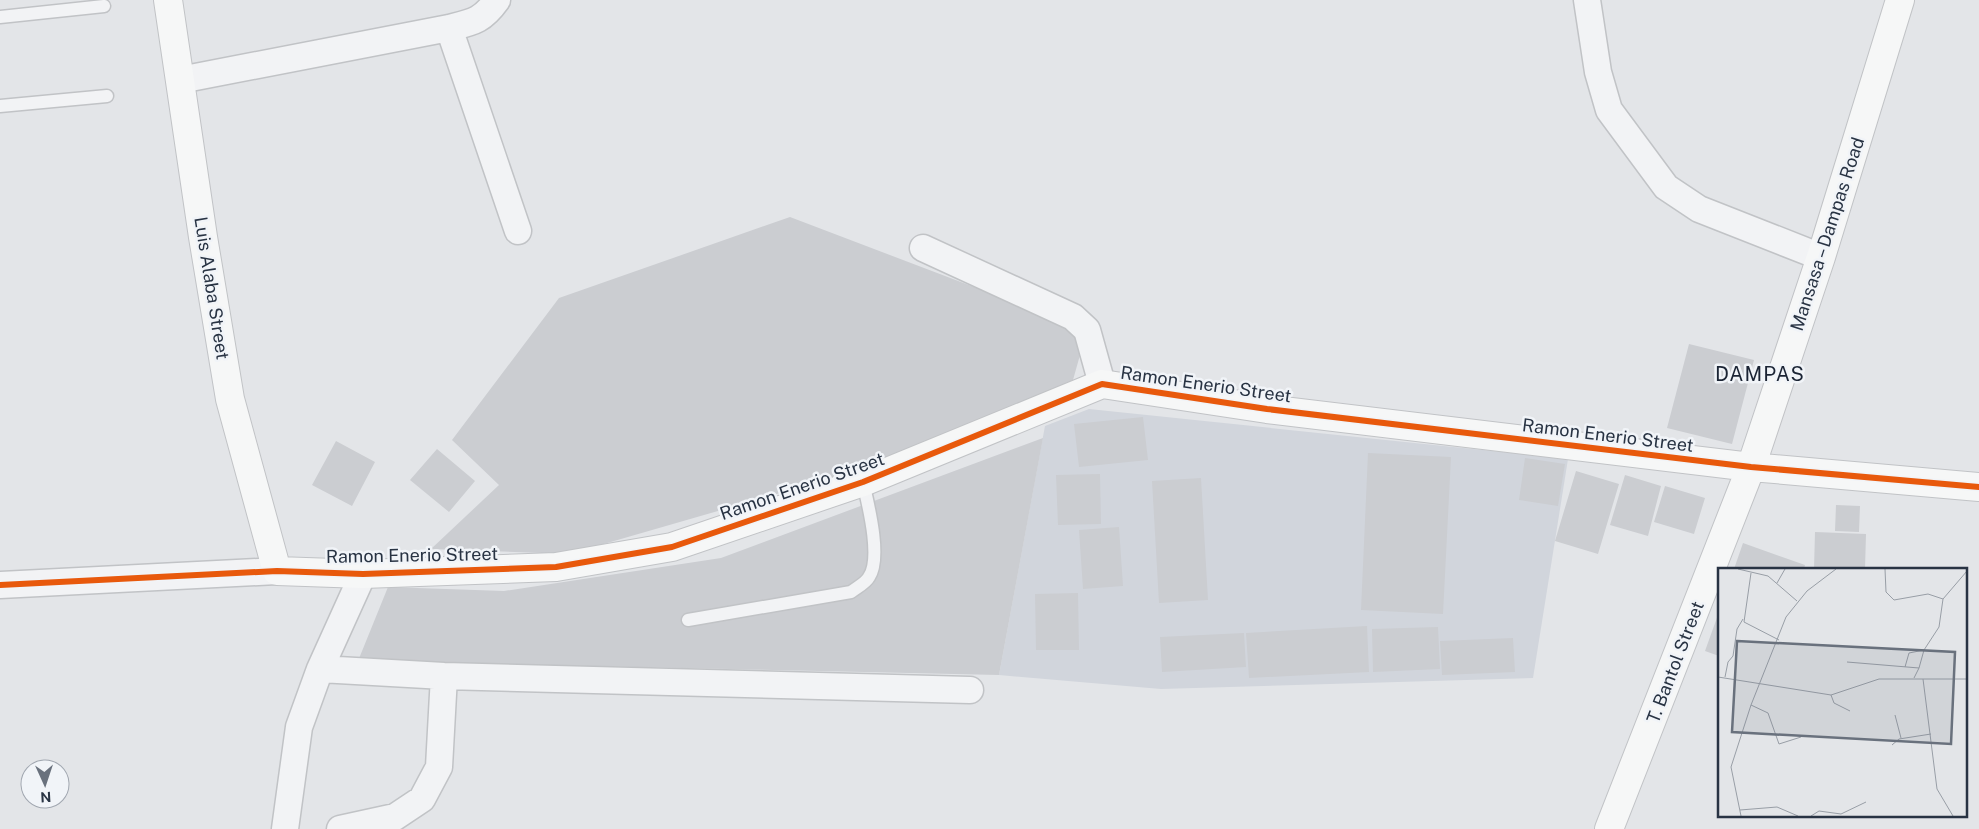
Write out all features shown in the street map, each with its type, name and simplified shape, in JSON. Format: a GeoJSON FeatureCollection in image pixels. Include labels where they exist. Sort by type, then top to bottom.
{"type":"FeatureCollection","features":[{"type":"Feature","properties":{"kind":"street","name":"Luis Alaba Street"},"geometry":{"type":"LineString","coordinates":[[168,0],[203,237],[230,399],[277,570]]}},
{"type":"Feature","properties":{"kind":"street"},"geometry":{"type":"LineString","coordinates":[[180,80],[449,28],[471,22],[486,15],[497,0]]}},
{"type":"Feature","properties":{"kind":"street"},"geometry":{"type":"LineString","coordinates":[[1587,0],[1598,72],[1609,110],[1666,187],[1699,209],[1821,257]]}},
{"type":"Feature","properties":{"kind":"street","name":"Mansasa – Dampas Road"},"geometry":{"type":"LineString","coordinates":[[1751,467],[1821,257],[1900,0]]}},
{"type":"Feature","properties":{"kind":"street"},"geometry":{"type":"LineString","coordinates":[[449,28],[518,231]]}},
{"type":"Feature","properties":{"kind":"street"},"geometry":{"type":"LineString","coordinates":[[923,248],[1073,317],[1087,330],[1102,384]]}},
{"type":"Feature","properties":{"kind":"street","name":"Ramon Enerio Street"},"geometry":{"type":"LineString","coordinates":[[277,570],[363,574],[556,567],[672,547],[863,482],[1102,384],[1267,409],[1751,467],[1979,487]]}},
{"type":"Feature","properties":{"kind":"street","name":"T. Bantol Street"},"geometry":{"type":"LineString","coordinates":[[1610,829],[1751,467]]}},
{"type":"Feature","properties":{"kind":"street"},"geometry":{"type":"LineString","coordinates":[[0,585],[277,570]]}},
{"type":"Feature","properties":{"kind":"street"},"geometry":{"type":"LineString","coordinates":[[286,829],[299,727],[320,669],[363,574]]}},
{"type":"Feature","properties":{"kind":"street"},"geometry":{"type":"LineString","coordinates":[[320,669],[444,676],[970,690]]}},
{"type":"Feature","properties":{"kind":"street"},"geometry":{"type":"LineString","coordinates":[[340,829],[395,817],[422,799],[439,767],[444,676]]}},
{"type":"Feature","properties":{"kind":"lane"},"geometry":{"type":"LineString","coordinates":[[0,17],[104,6]]}},
{"type":"Feature","properties":{"kind":"lane"},"geometry":{"type":"LineString","coordinates":[[0,106],[107,96]]}},
{"type":"Feature","properties":{"kind":"lane"},"geometry":{"type":"LineString","coordinates":[[688,620],[851,592],[869,577],[874,556],[872,522],[863,482]]}},
{"type":"Feature","properties":{"kind":"shaded area"},"geometry":{"type":"Polygon","coordinates":[[[1089,409],[1568,459],[1533,678],[1161,689],[999,675],[1045,426],[1089,409]]]}},
{"type":"Feature","properties":{"kind":"building"},"geometry":{"type":"Polygon","coordinates":[[[790,217],[1087,330],[1073,380],[891,461],[569,554],[431,549],[499,485],[452,440],[559,298],[790,217]]]}},
{"type":"Feature","properties":{"kind":"building"},"geometry":{"type":"Polygon","coordinates":[[[1689,344],[1754,360],[1732,444],[1667,428],[1689,344]]]}},
{"type":"Feature","properties":{"kind":"building"},"geometry":{"type":"Polygon","coordinates":[[[1143,417],[1148,460],[1079,467],[1074,424],[1143,417]]]}},
{"type":"Feature","properties":{"kind":"building"},"geometry":{"type":"Polygon","coordinates":[[[1043,438],[999,675],[358,661],[388,587],[504,591],[721,558],[1043,438]]]}},
{"type":"Feature","properties":{"kind":"building"},"geometry":{"type":"Polygon","coordinates":[[[336,441],[375,462],[352,506],[312,485],[336,441]]]}},
{"type":"Feature","properties":{"kind":"building"},"geometry":{"type":"Polygon","coordinates":[[[437,449],[475,481],[449,512],[410,480],[437,449]]]}},
{"type":"Feature","properties":{"kind":"building"},"geometry":{"type":"Polygon","coordinates":[[[1368,453],[1451,457],[1443,614],[1361,610],[1368,453]]]}},
{"type":"Feature","properties":{"kind":"building"},"geometry":{"type":"Polygon","coordinates":[[[1525,458],[1565,464],[1558,506],[1519,500],[1525,458]]]}},
{"type":"Feature","properties":{"kind":"building"},"geometry":{"type":"Polygon","coordinates":[[[1576,471],[1619,484],[1598,554],[1555,541],[1576,471]]]}},
{"type":"Feature","properties":{"kind":"building"},"geometry":{"type":"Polygon","coordinates":[[[1100,474],[1101,524],[1058,525],[1056,475],[1100,474]]]}},
{"type":"Feature","properties":{"kind":"building"},"geometry":{"type":"Polygon","coordinates":[[[1625,475],[1661,486],[1648,536],[1610,525],[1625,475]]]}},
{"type":"Feature","properties":{"kind":"building"},"geometry":{"type":"Polygon","coordinates":[[[1201,478],[1208,600],[1159,603],[1152,481],[1201,478]]]}},
{"type":"Feature","properties":{"kind":"building"},"geometry":{"type":"Polygon","coordinates":[[[1665,486],[1705,498],[1694,534],[1654,522],[1665,486]]]}},
{"type":"Feature","properties":{"kind":"building"},"geometry":{"type":"Polygon","coordinates":[[[1836,505],[1860,506],[1859,532],[1835,531],[1836,505]]]}},
{"type":"Feature","properties":{"kind":"building"},"geometry":{"type":"Polygon","coordinates":[[[1119,527],[1123,586],[1083,589],[1079,530],[1119,527]]]}},
{"type":"Feature","properties":{"kind":"building"},"geometry":{"type":"Polygon","coordinates":[[[1815,532],[1866,534],[1865,568],[1814,568],[1815,532]]]}},
{"type":"Feature","properties":{"kind":"building"},"geometry":{"type":"Polygon","coordinates":[[[1743,543],[1805,565],[1804,568],[1734,568],[1743,543]]]}},
{"type":"Feature","properties":{"kind":"building"},"geometry":{"type":"Polygon","coordinates":[[[1078,593],[1079,650],[1036,650],[1035,594],[1078,593]]]}},
{"type":"Feature","properties":{"kind":"building"},"geometry":{"type":"Polygon","coordinates":[[[1718,615],[1718,656],[1705,651],[1718,615]]]}},
{"type":"Feature","properties":{"kind":"building"},"geometry":{"type":"Polygon","coordinates":[[[1367,626],[1369,672],[1249,678],[1246,633],[1367,626]]]}},
{"type":"Feature","properties":{"kind":"building"},"geometry":{"type":"Polygon","coordinates":[[[1438,627],[1440,669],[1373,672],[1372,629],[1438,627]]]}},
{"type":"Feature","properties":{"kind":"building"},"geometry":{"type":"Polygon","coordinates":[[[1244,633],[1246,667],[1162,672],[1160,637],[1244,633]]]}},
{"type":"Feature","properties":{"kind":"building"},"geometry":{"type":"Polygon","coordinates":[[[1513,638],[1515,672],[1442,675],[1440,641],[1513,638]]]}},
{"type":"Feature","properties":{"kind":"cycle path"},"geometry":{"type":"LineString","coordinates":[[0,585],[277,571],[363,574],[556,567],[672,547],[863,482],[1102,384],[1267,409],[1751,467],[1979,487]]}},
{"type":"Feature","properties":{"kind":"district","name":"DAMPAS"},"geometry":{"type":"Point","coordinates":[1760,374]}}]}
